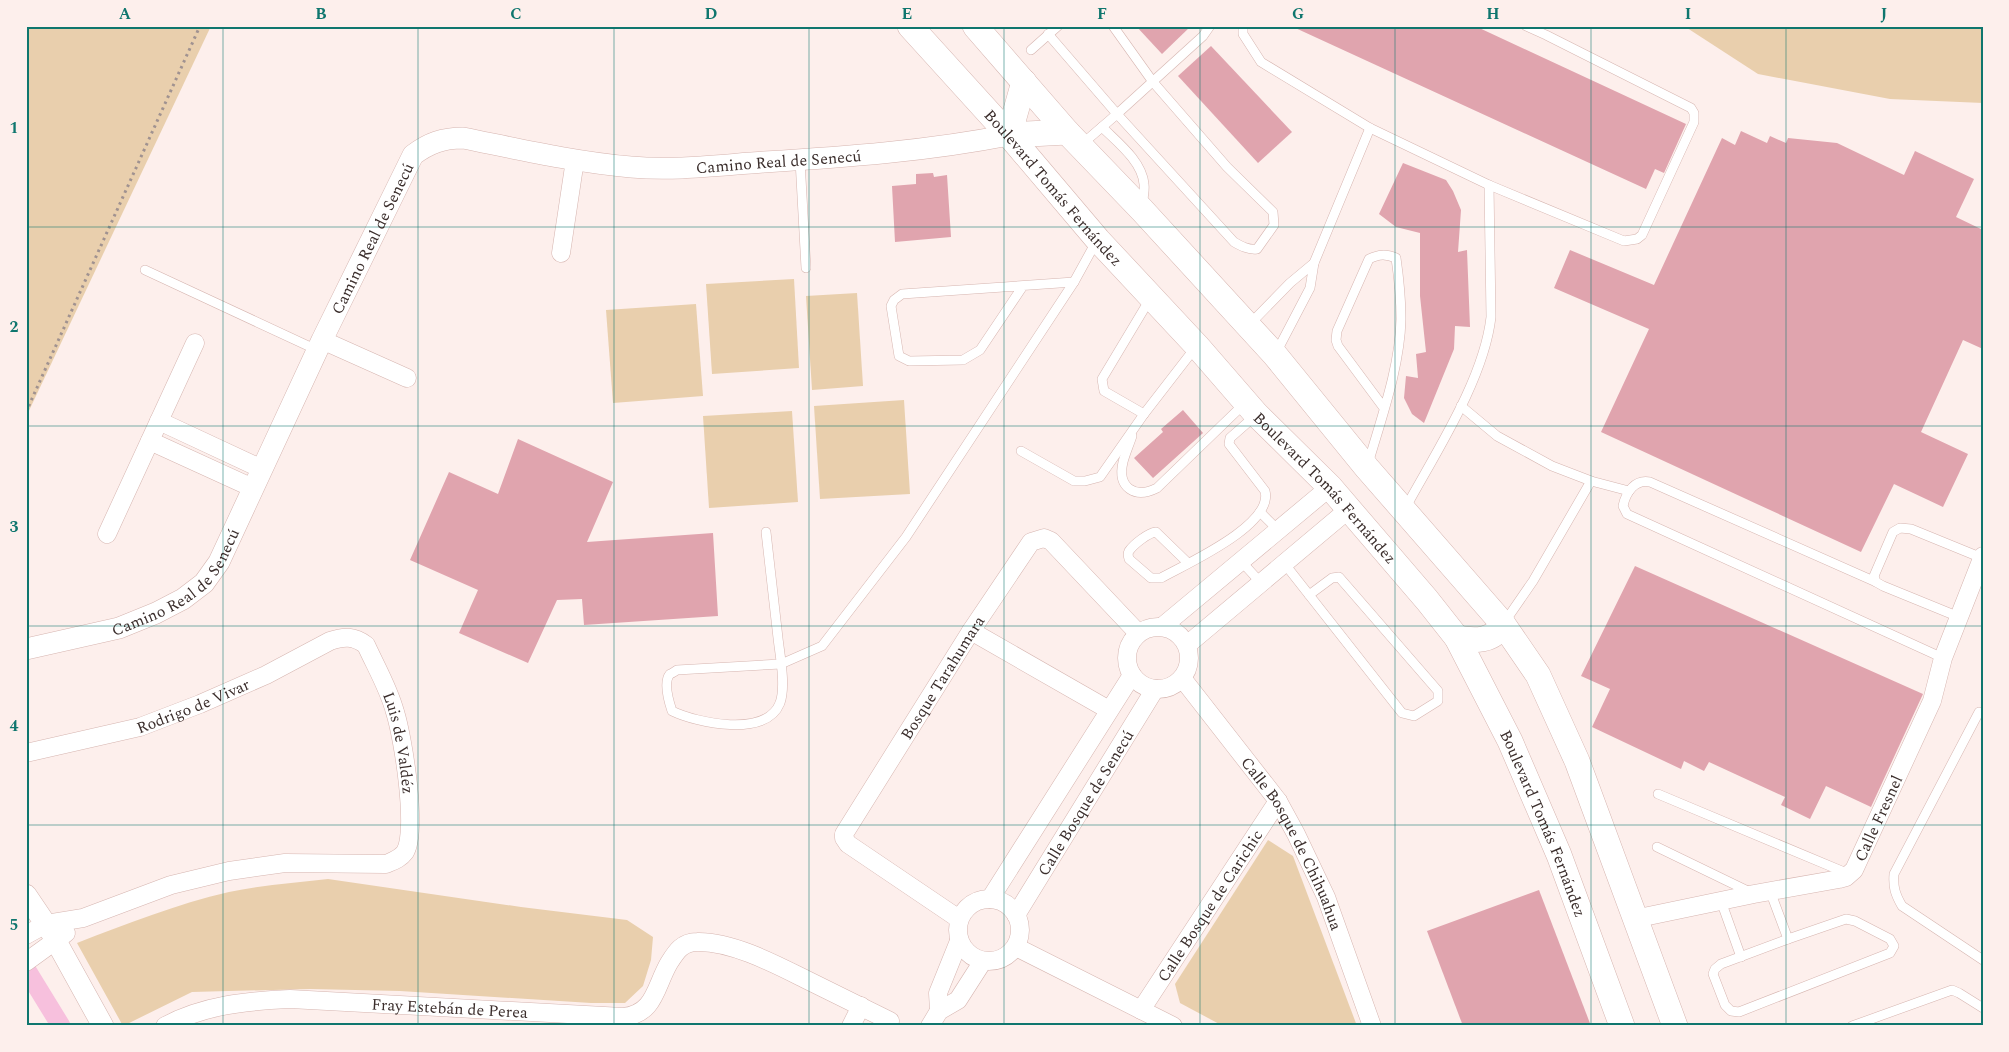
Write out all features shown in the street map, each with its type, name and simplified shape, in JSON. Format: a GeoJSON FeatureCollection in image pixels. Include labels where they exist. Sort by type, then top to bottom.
{"type":"FeatureCollection","features":[{"type":"Feature","properties":{"kind":"main road","name":"Boulevard Tomás Fernández"},"geometry":{"type":"LineString","coordinates":[[910,26],[1008,135],[1098,240],[1197,346],[1251,408],[1330,487],[1427,600],[1457,638],[1510,741],[1560,855],[1622,1026]]}},
{"type":"Feature","properties":{"kind":"main road"},"geometry":{"type":"LineString","coordinates":[[975,26],[1073,139],[1142,210],[1275,355],[1367,468],[1503,624],[1538,675],[1577,760],[1675,1026]]}},
{"type":"Feature","properties":{"kind":"main road"},"geometry":{"type":"LineString","coordinates":[[1024,82],[1008,135],[1073,139]]}},
{"type":"Feature","properties":{"kind":"main road"},"geometry":{"type":"LineString","coordinates":[[1457,638],[1470,640],[1489,638],[1495,636],[1503,624]]}},
{"type":"Feature","properties":{"kind":"street","name":"Camino Real de Senecú"},"geometry":{"type":"LineString","coordinates":[[26,649],[119,628],[183,599],[204,583],[219,562],[320,345],[412,155],[437,141],[463,138],[574,160],[632,167],[670,168],[800,160],[951,144],[1008,135]]}},
{"type":"Feature","properties":{"kind":"street"},"geometry":{"type":"LineString","coordinates":[[561,253],[574,160]]}},
{"type":"Feature","properties":{"kind":"street"},"geometry":{"type":"LineString","coordinates":[[107,534],[195,343]]}},
{"type":"Feature","properties":{"kind":"street"},"geometry":{"type":"LineString","coordinates":[[320,345],[407,378]]}},
{"type":"Feature","properties":{"kind":"street"},"geometry":{"type":"LineString","coordinates":[[159,421],[257,479]]}},
{"type":"Feature","properties":{"kind":"street"},"geometry":{"type":"LineString","coordinates":[[150,440],[257,479]]}},
{"type":"Feature","properties":{"kind":"street"},"geometry":{"type":"LineString","coordinates":[[1163,626],[1330,487]]}},
{"type":"Feature","properties":{"kind":"street"},"geometry":{"type":"LineString","coordinates":[[1187,645],[1349,509]]}},
{"type":"Feature","properties":{"kind":"street","name":"Bosque Tarahumara"},"geometry":{"type":"LineString","coordinates":[[959,919],[848,844],[844,834],[971,631],[1031,542],[1044,538],[1051,541],[1138,633]]}},
{"type":"Feature","properties":{"kind":"street","name":"Calle Fresnel"},"geometry":{"type":"LineString","coordinates":[[1634,919],[1839,879],[1854,870],[1932,701],[1943,658],[1982,557]]}},
{"type":"Feature","properties":{"kind":"street"},"geometry":{"type":"LineString","coordinates":[[1163,626],[1182,636],[1190,656],[1188,669],[1182,678],[1174,685],[1155,689],[1145,686],[1132,675],[1127,665],[1128,649],[1132,639],[1138,633],[1148,628],[1163,626]]}},
{"type":"Feature","properties":{"kind":"street"},"geometry":{"type":"LineString","coordinates":[[971,631],[1109,710]]}},
{"type":"Feature","properties":{"kind":"street","name":"Rodrigo de Vivar"},"geometry":{"type":"LineString","coordinates":[[26,753],[140,727],[200,704],[266,675],[330,641],[341,637],[350,637]]}},
{"type":"Feature","properties":{"kind":"street","name":"Luis de Valdéz"},"geometry":{"type":"LineString","coordinates":[[51,933],[83,918],[171,884],[285,863],[386,864],[399,858],[404,852],[410,837],[407,766],[395,711],[366,645],[360,640],[350,637]]}},
{"type":"Feature","properties":{"kind":"street","name":"Calle Bosque de Senecú"},"geometry":{"type":"LineString","coordinates":[[990,899],[1132,675]]}},
{"type":"Feature","properties":{"kind":"street","name":"Calle Bosque de Chihuahua"},"geometry":{"type":"LineString","coordinates":[[1182,678],[1278,801],[1326,897],[1372,1026]]}},
{"type":"Feature","properties":{"kind":"street","name":"Calle Bosque de Senecú"},"geometry":{"type":"LineString","coordinates":[[1016,915],[1155,689]]}},
{"type":"Feature","properties":{"kind":"street","name":"Calle Bosque de Carichic"},"geometry":{"type":"LineString","coordinates":[[1141,1010],[1278,801]]}},
{"type":"Feature","properties":{"kind":"street"},"geometry":{"type":"LineString","coordinates":[[26,895],[51,933],[103,1026]]}},
{"type":"Feature","properties":{"kind":"street"},"geometry":{"type":"LineString","coordinates":[[990,899],[1001,902],[1010,907],[1016,915],[1020,926],[1020,936],[1016,947],[1004,958],[984,961],[969,954],[959,941],[957,930],[959,919],[970,905],[980,900],[990,899]]}},
{"type":"Feature","properties":{"kind":"street"},"geometry":{"type":"LineString","coordinates":[[26,935],[51,933]]}},
{"type":"Feature","properties":{"kind":"street"},"geometry":{"type":"LineString","coordinates":[[33,958],[51,933]]}},
{"type":"Feature","properties":{"kind":"street"},"geometry":{"type":"LineString","coordinates":[[930,1026],[939,1010],[938,993],[959,941]]}},
{"type":"Feature","properties":{"kind":"street","name":"Fray Estebán de Perea"},"geometry":{"type":"LineString","coordinates":[[165,1026],[181,1017],[215,1007],[249,1001],[290,999],[623,1017],[635,1016],[643,1012],[650,1002],[677,949],[687,944],[698,942],[723,946],[758,956],[890,1021]]}},
{"type":"Feature","properties":{"kind":"street"},"geometry":{"type":"LineString","coordinates":[[1016,947],[1173,1026]]}},
{"type":"Feature","properties":{"kind":"street"},"geometry":{"type":"LineString","coordinates":[[939,1010],[958,1000],[984,961]]}},
{"type":"Feature","properties":{"kind":"street"},"geometry":{"type":"LineString","coordinates":[[851,1026],[861,1006]]}},
{"type":"Feature","properties":{"kind":"lane"},"geometry":{"type":"LineString","coordinates":[[1030,50],[1058,26]]}},
{"type":"Feature","properties":{"kind":"lane"},"geometry":{"type":"LineString","coordinates":[[1048,34],[1117,114],[1234,242],[1251,250],[1257,249],[1274,225],[1273,212],[1227,167],[1153,82],[1113,26]]}},
{"type":"Feature","properties":{"kind":"lane"},"geometry":{"type":"LineString","coordinates":[[1073,139],[1102,127],[1204,36],[1210,26]]}},
{"type":"Feature","properties":{"kind":"lane"},"geometry":{"type":"LineString","coordinates":[[1244,29],[1261,62],[1370,128],[1489,185],[1624,241],[1642,235],[1694,122],[1694,113],[1690,108],[1546,34],[1526,26]]}},
{"type":"Feature","properties":{"kind":"lane"},"geometry":{"type":"LineString","coordinates":[[1102,127],[1128,153],[1142,176],[1144,186],[1142,210]]}},
{"type":"Feature","properties":{"kind":"lane"},"geometry":{"type":"LineString","coordinates":[[1275,355],[1310,288],[1314,263],[1370,128]]}},
{"type":"Feature","properties":{"kind":"lane"},"geometry":{"type":"LineString","coordinates":[[800,160],[806,268]]}},
{"type":"Feature","properties":{"kind":"lane"},"geometry":{"type":"LineString","coordinates":[[1404,511],[1461,406],[1490,334],[1489,185]]}},
{"type":"Feature","properties":{"kind":"lane"},"geometry":{"type":"LineString","coordinates":[[766,532],[780,664],[782,690],[779,704],[766,718],[744,726],[730,726],[681,715],[672,711],[668,701],[668,681],[670,674],[678,670],[780,664],[822,646],[906,537],[1074,282],[1098,240]]}},
{"type":"Feature","properties":{"kind":"lane"},"geometry":{"type":"LineString","coordinates":[[1367,468],[1384,408],[1401,321],[1400,284],[1396,258],[1387,254],[1376,255],[1369,259],[1337,332],[1336,340],[1338,346],[1384,408]]}},
{"type":"Feature","properties":{"kind":"lane"},"geometry":{"type":"LineString","coordinates":[[1248,326],[1290,283],[1314,263]]}},
{"type":"Feature","properties":{"kind":"lane"},"geometry":{"type":"LineString","coordinates":[[145,270],[320,345]]}},
{"type":"Feature","properties":{"kind":"lane"},"geometry":{"type":"LineString","coordinates":[[1023,286],[980,350],[970,357],[963,360],[909,361],[899,356],[892,306],[894,300],[902,294],[1074,282]]}},
{"type":"Feature","properties":{"kind":"lane"},"geometry":{"type":"LineString","coordinates":[[1144,414],[1104,391],[1102,379],[1151,298]]}},
{"type":"Feature","properties":{"kind":"lane"},"geometry":{"type":"LineString","coordinates":[[1021,451],[1074,482],[1100,477],[1144,414],[1197,346]]}},
{"type":"Feature","properties":{"kind":"lane"},"geometry":{"type":"LineString","coordinates":[[1461,406],[1497,436],[1552,466],[1591,482],[1629,490]]}},
{"type":"Feature","properties":{"kind":"lane"},"geometry":{"type":"LineString","coordinates":[[1137,424],[1123,462],[1122,474],[1124,484],[1129,490],[1136,493],[1147,492],[1157,488],[1251,408]]}},
{"type":"Feature","properties":{"kind":"lane"},"geometry":{"type":"LineString","coordinates":[[1188,563],[1156,532],[1150,533],[1128,553],[1129,559],[1151,578],[1161,578],[1220,547],[1260,512],[1266,500],[1265,491],[1229,444],[1230,438],[1251,408]]}},
{"type":"Feature","properties":{"kind":"lane"},"geometry":{"type":"LineString","coordinates":[[1503,624],[1534,581],[1591,482]]}},
{"type":"Feature","properties":{"kind":"lane"},"geometry":{"type":"LineString","coordinates":[[1943,658],[1627,514],[1623,506],[1629,490],[1637,482],[1650,482],[1876,582],[1959,616]]}},
{"type":"Feature","properties":{"kind":"lane"},"geometry":{"type":"LineString","coordinates":[[1260,512],[1278,530]]}},
{"type":"Feature","properties":{"kind":"lane"},"geometry":{"type":"LineString","coordinates":[[1876,582],[1874,576],[1893,532],[1900,528],[1911,529],[1982,557]]}},
{"type":"Feature","properties":{"kind":"lane"},"geometry":{"type":"LineString","coordinates":[[1241,561],[1261,583]]}},
{"type":"Feature","properties":{"kind":"lane"},"geometry":{"type":"LineString","coordinates":[[1284,564],[1402,713],[1414,716],[1438,702],[1438,692],[1339,577],[1332,578],[1309,595]]}},
{"type":"Feature","properties":{"kind":"lane"},"geometry":{"type":"LineString","coordinates":[[1979,712],[1894,874],[1893,887],[1902,906],[1983,960]]}},
{"type":"Feature","properties":{"kind":"lane"},"geometry":{"type":"LineString","coordinates":[[1658,794],[1849,874]]}},
{"type":"Feature","properties":{"kind":"lane"},"geometry":{"type":"LineString","coordinates":[[1656,847],[1762,893],[1788,939]]}},
{"type":"Feature","properties":{"kind":"lane"},"geometry":{"type":"LineString","coordinates":[[1721,901],[1741,956]]}},
{"type":"Feature","properties":{"kind":"lane"},"geometry":{"type":"LineString","coordinates":[[1846,919],[1855,921],[1890,939],[1894,946],[1890,953],[1739,1012],[1731,1011],[1725,1005],[1713,974],[1715,969],[1721,964],[1788,939],[1846,919]]}},
{"type":"Feature","properties":{"kind":"lane"},"geometry":{"type":"LineString","coordinates":[[1854,1025],[1952,990],[1983,1008]]}},
{"type":"Feature","properties":{"kind":"path"},"geometry":{"type":"LineString","coordinates":[[26,412],[200,26]]}},
{"type":"Feature","properties":{"kind":"shaded area"},"geometry":{"type":"Polygon","coordinates":[[[26,26],[211,26],[26,417],[26,26]]]}},
{"type":"Feature","properties":{"kind":"shaded area"},"geometry":{"type":"Polygon","coordinates":[[[1684,26],[1983,26],[1983,103],[1890,99],[1758,74],[1684,26]]]}},
{"type":"Feature","properties":{"kind":"shaded area"},"geometry":{"type":"Polygon","coordinates":[[[794,279],[799,368],[712,374],[706,284],[794,279]]]}},
{"type":"Feature","properties":{"kind":"shaded area"},"geometry":{"type":"Polygon","coordinates":[[[857,293],[863,386],[812,390],[806,296],[857,293]]]}},
{"type":"Feature","properties":{"kind":"shaded area"},"geometry":{"type":"Polygon","coordinates":[[[696,304],[703,396],[613,403],[606,310],[696,304]]]}},
{"type":"Feature","properties":{"kind":"shaded area"},"geometry":{"type":"Polygon","coordinates":[[[904,400],[910,494],[820,499],[814,406],[904,400]]]}},
{"type":"Feature","properties":{"kind":"shaded area"},"geometry":{"type":"Polygon","coordinates":[[[792,411],[798,502],[709,508],[703,416],[792,411]]]}},
{"type":"Feature","properties":{"kind":"shaded area"},"geometry":{"type":"Polygon","coordinates":[[[1268,840],[1293,856],[1357,1026],[1223,1026],[1180,1003],[1175,984],[1268,840]]]}},
{"type":"Feature","properties":{"kind":"shaded area"},"geometry":{"type":"Polygon","coordinates":[[[328,879],[521,907],[627,920],[653,937],[651,960],[643,986],[625,1003],[591,1003],[400,991],[310,989],[192,992],[123,1026],[77,943],[190,902],[229,892],[328,879]]]}},
{"type":"Feature","properties":{"kind":"building"},"geometry":{"type":"Polygon","coordinates":[[[1136,26],[1191,26],[1162,54],[1136,26]]]}},
{"type":"Feature","properties":{"kind":"building"},"geometry":{"type":"Polygon","coordinates":[[[1291,26],[1475,26],[1686,124],[1664,173],[1655,169],[1646,189],[1291,26]]]}},
{"type":"Feature","properties":{"kind":"building"},"geometry":{"type":"Polygon","coordinates":[[[1211,46],[1292,132],[1258,163],[1178,76],[1211,46]]]}},
{"type":"Feature","properties":{"kind":"building"},"geometry":{"type":"Polygon","coordinates":[[[1741,131],[1767,143],[1770,136],[1786,143],[1788,138],[1837,143],[1904,175],[1915,151],[1974,179],[1956,217],[1983,230],[1983,349],[1963,340],[1921,432],[1968,454],[1943,507],[1894,484],[1861,552],[1601,432],[1649,329],[1554,288],[1570,250],[1654,285],[1722,138],[1735,145],[1741,131]]]}},
{"type":"Feature","properties":{"kind":"building"},"geometry":{"type":"Polygon","coordinates":[[[1403,163],[1446,180],[1461,210],[1458,252],[1467,250],[1470,327],[1455,326],[1454,349],[1424,423],[1412,414],[1404,398],[1406,376],[1418,378],[1416,354],[1426,352],[1420,296],[1420,233],[1396,227],[1379,214],[1403,163]]]}},
{"type":"Feature","properties":{"kind":"building"},"geometry":{"type":"Polygon","coordinates":[[[933,173],[934,177],[947,175],[951,237],[895,242],[892,186],[916,184],[916,174],[933,173]]]}},
{"type":"Feature","properties":{"kind":"building"},"geometry":{"type":"Polygon","coordinates":[[[1183,410],[1203,433],[1153,478],[1134,458],[1163,432],[1161,429],[1183,410]]]}},
{"type":"Feature","properties":{"kind":"building"},"geometry":{"type":"Polygon","coordinates":[[[518,439],[613,482],[587,542],[713,533],[718,616],[584,625],[582,599],[557,600],[528,663],[459,633],[478,590],[410,560],[449,472],[498,494],[518,439]]]}},
{"type":"Feature","properties":{"kind":"building"},"geometry":{"type":"Polygon","coordinates":[[[1635,566],[1923,694],[1871,807],[1826,786],[1810,819],[1781,805],[1785,797],[1709,762],[1704,771],[1684,761],[1681,769],[1592,727],[1610,689],[1581,676],[1635,566]]]}},
{"type":"Feature","properties":{"kind":"building"},"geometry":{"type":"Polygon","coordinates":[[[1539,890],[1591,1026],[1463,1026],[1427,931],[1539,890]]]}},
{"type":"Feature","properties":{"kind":"waterway"},"geometry":{"type":"LineString","coordinates":[[26,969],[61,1026]]}}]}
